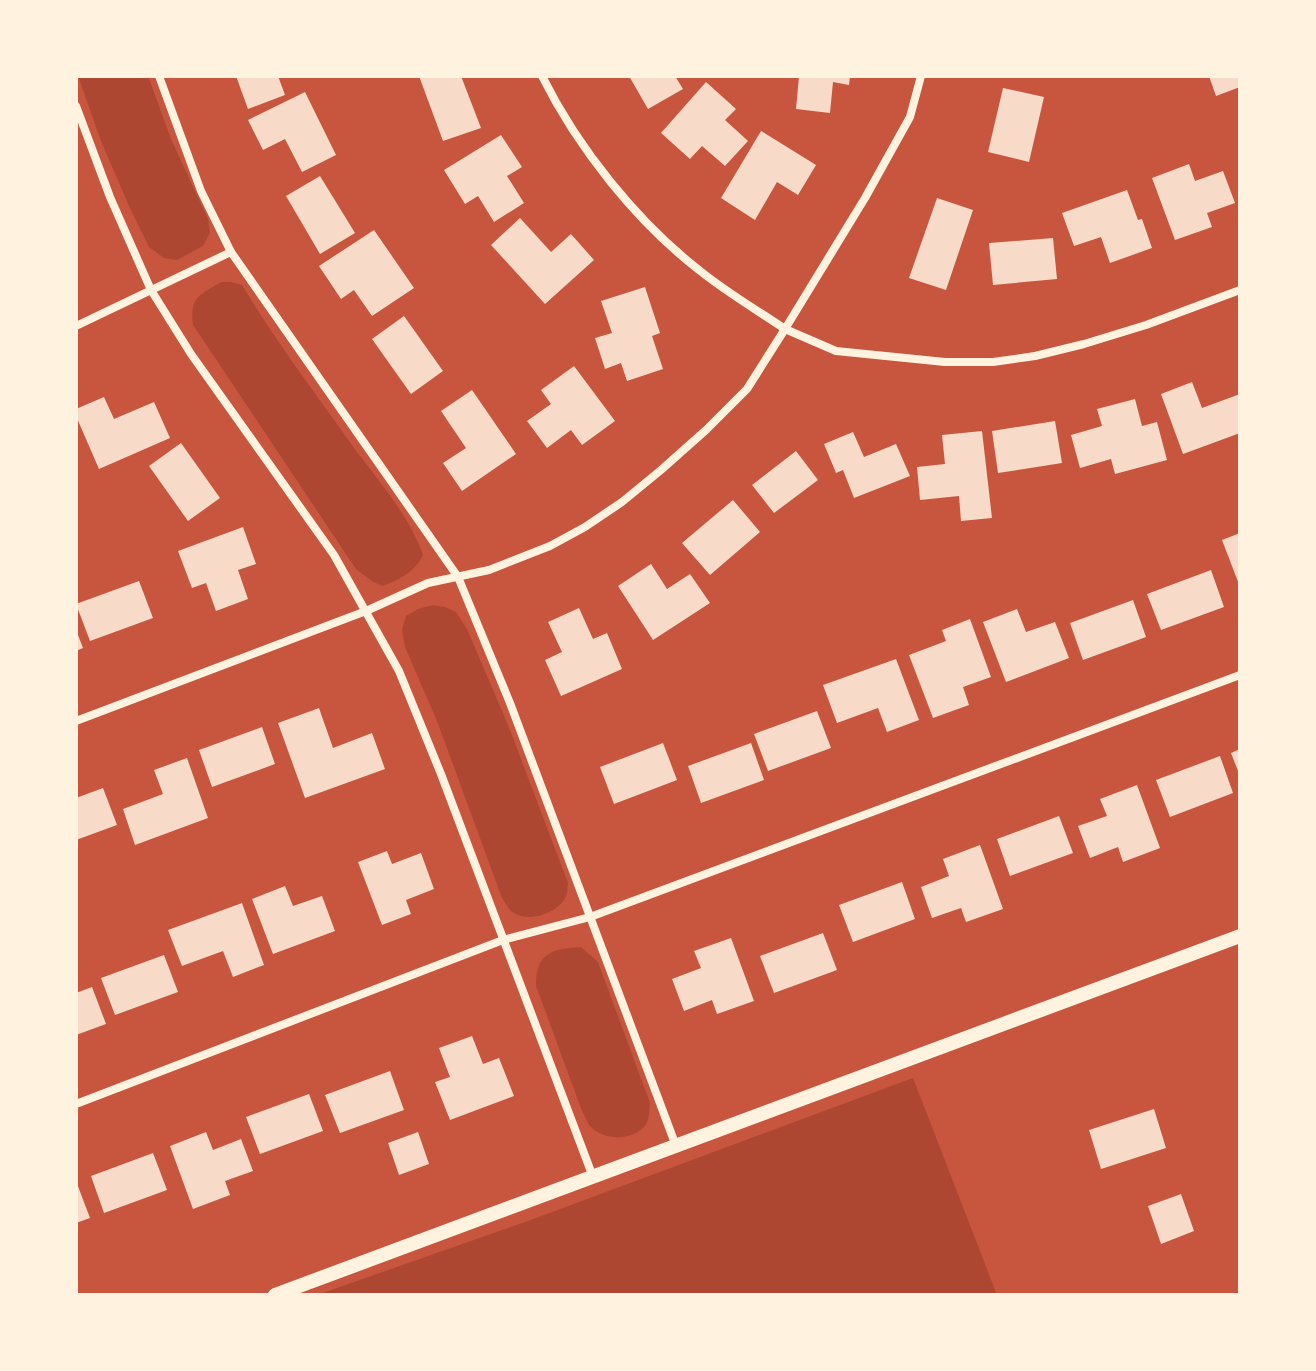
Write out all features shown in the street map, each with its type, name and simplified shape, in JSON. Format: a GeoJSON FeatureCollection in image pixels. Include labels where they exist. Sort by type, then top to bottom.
{"type":"FeatureCollection","features":[{"type":"Feature","properties":{"kind":"street"},"geometry":{"type":"LineString","coordinates":[[159,76],[201,191],[231,252],[458,577],[510,703],[676,1146]]}},
{"type":"Feature","properties":{"kind":"street"},"geometry":{"type":"LineString","coordinates":[[542,76],[560,111],[606,175],[650,227],[699,271],[785,329],[836,351],[945,362],[993,362],[1035,356],[1146,325],[1240,290]]}},
{"type":"Feature","properties":{"kind":"street"},"geometry":{"type":"LineString","coordinates":[[76,721],[366,611],[428,583],[489,570],[550,546],[622,502],[706,430],[747,389],[865,198],[910,117],[921,76]]}},
{"type":"Feature","properties":{"kind":"street"},"geometry":{"type":"LineString","coordinates":[[76,106],[110,197],[151,290],[191,354],[334,555],[399,671],[593,1177]]}},
{"type":"Feature","properties":{"kind":"street"},"geometry":{"type":"LineString","coordinates":[[76,326],[231,252]]}},
{"type":"Feature","properties":{"kind":"street"},"geometry":{"type":"LineString","coordinates":[[76,1104],[503,940],[590,917],[1240,675]]}},
{"type":"Feature","properties":{"kind":"street"},"geometry":{"type":"LineString","coordinates":[[275,1295],[1240,936]]}},
{"type":"Feature","properties":{"kind":"shaded area"},"geometry":{"type":"Polygon","coordinates":[[[78,76],[148,76],[171,139],[208,219],[210,233],[203,246],[177,260],[164,258],[149,247],[101,141],[78,76]]]}},
{"type":"Feature","properties":{"kind":"shaded area"},"geometry":{"type":"Polygon","coordinates":[[[221,282],[242,285],[298,370],[403,514],[423,555],[416,566],[401,578],[383,586],[356,569],[193,325],[193,308],[197,298],[221,282]]]}},
{"type":"Feature","properties":{"kind":"shaded area"},"geometry":{"type":"Polygon","coordinates":[[[433,605],[456,612],[467,629],[508,725],[568,883],[562,902],[543,915],[520,916],[510,910],[502,898],[437,721],[405,647],[402,630],[406,616],[433,605]]]}},
{"type":"Feature","properties":{"kind":"shaded area"},"geometry":{"type":"Polygon","coordinates":[[[581,947],[598,962],[650,1103],[646,1125],[625,1137],[603,1134],[588,1124],[536,986],[539,966],[547,955],[561,949],[581,947]]]}},
{"type":"Feature","properties":{"kind":"shaded area"},"geometry":{"type":"Polygon","coordinates":[[[913,1078],[997,1295],[317,1295],[528,1221],[913,1078]]]}},
{"type":"Feature","properties":{"kind":"building"},"geometry":{"type":"Polygon","coordinates":[[[236,76],[278,76],[285,95],[248,109],[236,76]]]}},
{"type":"Feature","properties":{"kind":"building"},"geometry":{"type":"Polygon","coordinates":[[[419,76],[461,76],[481,128],[443,141],[419,76]]]}},
{"type":"Feature","properties":{"kind":"building"},"geometry":{"type":"Polygon","coordinates":[[[629,76],[675,76],[683,89],[648,109],[629,76]]]}},
{"type":"Feature","properties":{"kind":"building"},"geometry":{"type":"Polygon","coordinates":[[[799,76],[850,76],[849,85],[833,82],[830,113],[796,109],[799,76]]]}},
{"type":"Feature","properties":{"kind":"building"},"geometry":{"type":"Polygon","coordinates":[[[1209,76],[1240,76],[1240,87],[1216,96],[1209,76]]]}},
{"type":"Feature","properties":{"kind":"building"},"geometry":{"type":"Polygon","coordinates":[[[706,82],[736,109],[725,120],[748,141],[725,166],[702,146],[690,159],[661,133],[706,82]]]}},
{"type":"Feature","properties":{"kind":"building"},"geometry":{"type":"Polygon","coordinates":[[[1003,88],[1044,97],[1029,162],[988,152],[1003,88]]]}},
{"type":"Feature","properties":{"kind":"building"},"geometry":{"type":"Polygon","coordinates":[[[305,92],[336,155],[302,172],[285,139],[263,150],[248,120],[305,92]]]}},
{"type":"Feature","properties":{"kind":"building"},"geometry":{"type":"Polygon","coordinates":[[[761,131],[816,165],[798,195],[777,182],[755,220],[721,198],[761,131]]]}},
{"type":"Feature","properties":{"kind":"building"},"geometry":{"type":"Polygon","coordinates":[[[501,135],[522,167],[507,176],[524,203],[494,222],[478,196],[465,204],[444,170],[501,135]]]}},
{"type":"Feature","properties":{"kind":"building"},"geometry":{"type":"Polygon","coordinates":[[[1189,164],[1195,181],[1223,171],[1235,203],[1207,213],[1212,227],[1175,240],[1152,178],[1189,164]]]}},
{"type":"Feature","properties":{"kind":"building"},"geometry":{"type":"Polygon","coordinates":[[[320,176],[355,233],[320,254],[286,196],[320,176]]]}},
{"type":"Feature","properties":{"kind":"building"},"geometry":{"type":"Polygon","coordinates":[[[1127,190],[1152,248],[1110,263],[1101,237],[1074,246],[1062,213],[1127,190]]]}},
{"type":"Feature","properties":{"kind":"building"},"geometry":{"type":"Polygon","coordinates":[[[937,198],[973,210],[946,290],[909,278],[937,198]]]}},
{"type":"Feature","properties":{"kind":"building"},"geometry":{"type":"Polygon","coordinates":[[[520,218],[551,252],[571,234],[594,260],[545,304],[491,245],[520,218]]]}},
{"type":"Feature","properties":{"kind":"building"},"geometry":{"type":"Polygon","coordinates":[[[374,230],[414,288],[372,316],[354,290],[341,299],[319,266],[374,230]]]}},
{"type":"Feature","properties":{"kind":"building"},"geometry":{"type":"Polygon","coordinates":[[[1053,238],[1057,279],[993,285],[989,243],[1053,238]]]}},
{"type":"Feature","properties":{"kind":"building"},"geometry":{"type":"Polygon","coordinates":[[[645,287],[660,333],[652,336],[663,369],[627,381],[621,363],[605,369],[595,338],[612,333],[601,301],[645,287]]]}},
{"type":"Feature","properties":{"kind":"building"},"geometry":{"type":"Polygon","coordinates":[[[404,316],[443,371],[411,394],[372,339],[404,316]]]}},
{"type":"Feature","properties":{"kind":"building"},"geometry":{"type":"Polygon","coordinates":[[[574,366],[615,421],[582,445],[571,430],[547,448],[527,421],[551,404],[541,390],[574,366]]]}},
{"type":"Feature","properties":{"kind":"building"},"geometry":{"type":"Polygon","coordinates":[[[1192,382],[1202,408],[1240,394],[1240,433],[1183,454],[1161,394],[1192,382]]]}},
{"type":"Feature","properties":{"kind":"building"},"geometry":{"type":"Polygon","coordinates":[[[472,390],[516,454],[462,491],[443,463],[466,448],[441,411],[472,390]]]}},
{"type":"Feature","properties":{"kind":"building"},"geometry":{"type":"Polygon","coordinates":[[[104,397],[114,419],[154,402],[170,438],[99,469],[76,416],[76,409],[104,397]]]}},
{"type":"Feature","properties":{"kind":"building"},"geometry":{"type":"Polygon","coordinates":[[[1135,399],[1142,426],[1157,422],[1167,460],[1115,474],[1111,459],[1080,468],[1071,435],[1102,426],[1097,409],[1135,399]]]}},
{"type":"Feature","properties":{"kind":"building"},"geometry":{"type":"Polygon","coordinates":[[[1055,421],[1062,463],[998,473],[992,431],[1055,421]]]}},
{"type":"Feature","properties":{"kind":"building"},"geometry":{"type":"Polygon","coordinates":[[[982,431],[992,518],[961,521],[959,496],[920,500],[917,467],[945,464],[942,435],[982,431]]]}},
{"type":"Feature","properties":{"kind":"building"},"geometry":{"type":"Polygon","coordinates":[[[853,432],[864,457],[896,444],[910,476],[854,498],[843,470],[836,473],[824,444],[853,432]]]}},
{"type":"Feature","properties":{"kind":"building"},"geometry":{"type":"Polygon","coordinates":[[[181,443],[220,498],[188,521],[149,466],[181,443]]]}},
{"type":"Feature","properties":{"kind":"building"},"geometry":{"type":"Polygon","coordinates":[[[796,451],[818,480],[774,513],[752,485],[796,451]]]}},
{"type":"Feature","properties":{"kind":"building"},"geometry":{"type":"Polygon","coordinates":[[[733,500],[760,532],[710,575],[682,543],[733,500]]]}},
{"type":"Feature","properties":{"kind":"building"},"geometry":{"type":"Polygon","coordinates":[[[243,527],[256,564],[238,570],[248,599],[216,611],[206,583],[192,588],[178,551],[243,527]]]}},
{"type":"Feature","properties":{"kind":"building"},"geometry":{"type":"Polygon","coordinates":[[[1240,533],[1240,587],[1222,540],[1240,533]]]}},
{"type":"Feature","properties":{"kind":"building"},"geometry":{"type":"Polygon","coordinates":[[[651,564],[667,589],[690,574],[710,603],[653,640],[618,586],[651,564]]]}},
{"type":"Feature","properties":{"kind":"building"},"geometry":{"type":"Polygon","coordinates":[[[1211,570],[1224,607],[1161,630],[1147,594],[1211,570]]]}},
{"type":"Feature","properties":{"kind":"building"},"geometry":{"type":"Polygon","coordinates":[[[139,581],[153,618],[90,641],[76,604],[139,581]]]}},
{"type":"Feature","properties":{"kind":"building"},"geometry":{"type":"Polygon","coordinates":[[[1133,600],[1146,637],[1083,660],[1070,623],[1133,600]]]}},
{"type":"Feature","properties":{"kind":"building"},"geometry":{"type":"Polygon","coordinates":[[[579,608],[593,639],[607,633],[622,669],[561,696],[545,660],[562,652],[548,622],[579,608]]]}},
{"type":"Feature","properties":{"kind":"building"},"geometry":{"type":"Polygon","coordinates":[[[1017,609],[1026,632],[1055,622],[1069,658],[1006,682],[983,622],[1017,609]]]}},
{"type":"Feature","properties":{"kind":"building"},"geometry":{"type":"Polygon","coordinates":[[[970,619],[991,677],[963,687],[969,705],[933,718],[909,655],[946,641],[942,630],[970,619]]]}},
{"type":"Feature","properties":{"kind":"building"},"geometry":{"type":"Polygon","coordinates":[[[76,630],[83,648],[76,651],[76,630]]]}},
{"type":"Feature","properties":{"kind":"building"},"geometry":{"type":"Polygon","coordinates":[[[896,659],[919,720],[887,732],[878,708],[837,723],[823,685],[896,659]]]}},
{"type":"Feature","properties":{"kind":"building"},"geometry":{"type":"Polygon","coordinates":[[[319,708],[333,748],[372,733],[385,769],[305,798],[278,723],[319,708]]]}},
{"type":"Feature","properties":{"kind":"building"},"geometry":{"type":"Polygon","coordinates":[[[817,711],[831,748],[768,771],[754,734],[817,711]]]}},
{"type":"Feature","properties":{"kind":"building"},"geometry":{"type":"Polygon","coordinates":[[[262,727],[275,764],[212,787],[199,750],[262,727]]]}},
{"type":"Feature","properties":{"kind":"building"},"geometry":{"type":"Polygon","coordinates":[[[663,743],[677,780],[614,804],[600,767],[663,743]]]}},
{"type":"Feature","properties":{"kind":"building"},"geometry":{"type":"Polygon","coordinates":[[[751,743],[764,780],[701,803],[688,766],[751,743]]]}},
{"type":"Feature","properties":{"kind":"building"},"geometry":{"type":"Polygon","coordinates":[[[1240,749],[1240,776],[1231,753],[1240,749]]]}},
{"type":"Feature","properties":{"kind":"building"},"geometry":{"type":"Polygon","coordinates":[[[1220,756],[1233,793],[1170,817],[1156,780],[1220,756]]]}},
{"type":"Feature","properties":{"kind":"building"},"geometry":{"type":"Polygon","coordinates":[[[187,758],[208,818],[135,845],[123,809],[163,794],[154,770],[187,758]]]}},
{"type":"Feature","properties":{"kind":"building"},"geometry":{"type":"Polygon","coordinates":[[[1137,785],[1160,848],[1123,862],[1118,847],[1090,858],[1078,826],[1107,816],[1100,799],[1137,785]]]}},
{"type":"Feature","properties":{"kind":"building"},"geometry":{"type":"Polygon","coordinates":[[[103,788],[117,825],[76,840],[76,798],[103,788]]]}},
{"type":"Feature","properties":{"kind":"building"},"geometry":{"type":"Polygon","coordinates":[[[1059,816],[1073,853],[1010,876],[997,839],[1059,816]]]}},
{"type":"Feature","properties":{"kind":"building"},"geometry":{"type":"Polygon","coordinates":[[[980,845],[1003,909],[966,922],[961,908],[932,918],[921,887],[949,876],[943,859],[980,845]]]}},
{"type":"Feature","properties":{"kind":"building"},"geometry":{"type":"Polygon","coordinates":[[[387,851],[392,864],[421,853],[434,889],[406,900],[411,914],[382,925],[358,862],[387,851]]]}},
{"type":"Feature","properties":{"kind":"building"},"geometry":{"type":"Polygon","coordinates":[[[902,882],[915,919],[853,942],[839,905],[902,882]]]}},
{"type":"Feature","properties":{"kind":"building"},"geometry":{"type":"Polygon","coordinates":[[[285,886],[293,906],[322,896],[335,931],[273,954],[252,899],[285,886]]]}},
{"type":"Feature","properties":{"kind":"building"},"geometry":{"type":"Polygon","coordinates":[[[242,903],[264,965],[233,977],[223,951],[182,966],[168,930],[242,903]]]}},
{"type":"Feature","properties":{"kind":"building"},"geometry":{"type":"Polygon","coordinates":[[[823,933],[837,970],[774,993],[760,956],[823,933]]]}},
{"type":"Feature","properties":{"kind":"building"},"geometry":{"type":"Polygon","coordinates":[[[731,938],[754,1001],[717,1014],[712,1000],[684,1011],[672,979],[701,968],[694,951],[731,938]]]}},
{"type":"Feature","properties":{"kind":"building"},"geometry":{"type":"Polygon","coordinates":[[[164,955],[178,992],[115,1015],[101,978],[164,955]]]}},
{"type":"Feature","properties":{"kind":"building"},"geometry":{"type":"Polygon","coordinates":[[[92,987],[106,1024],[76,1035],[76,993],[92,987]]]}},
{"type":"Feature","properties":{"kind":"building"},"geometry":{"type":"Polygon","coordinates":[[[472,1036],[483,1064],[499,1058],[514,1096],[450,1120],[435,1082],[450,1077],[439,1048],[472,1036]]]}},
{"type":"Feature","properties":{"kind":"building"},"geometry":{"type":"Polygon","coordinates":[[[390,1071],[404,1110],[340,1133],[325,1095],[390,1071]]]}},
{"type":"Feature","properties":{"kind":"building"},"geometry":{"type":"Polygon","coordinates":[[[309,1094],[323,1131],[260,1154],[246,1117],[309,1094]]]}},
{"type":"Feature","properties":{"kind":"building"},"geometry":{"type":"Polygon","coordinates":[[[1154,1109],[1166,1148],[1101,1169],[1089,1130],[1154,1109]]]}},
{"type":"Feature","properties":{"kind":"building"},"geometry":{"type":"Polygon","coordinates":[[[206,1132],[213,1150],[241,1139],[253,1171],[225,1181],[230,1195],[193,1209],[170,1146],[206,1132]]]}},
{"type":"Feature","properties":{"kind":"building"},"geometry":{"type":"Polygon","coordinates":[[[418,1132],[429,1164],[399,1175],[388,1143],[418,1132]]]}},
{"type":"Feature","properties":{"kind":"building"},"geometry":{"type":"Polygon","coordinates":[[[153,1153],[167,1190],[104,1213],[91,1176],[153,1153]]]}},
{"type":"Feature","properties":{"kind":"building"},"geometry":{"type":"Polygon","coordinates":[[[76,1181],[90,1218],[76,1223],[76,1181]]]}},
{"type":"Feature","properties":{"kind":"building"},"geometry":{"type":"Polygon","coordinates":[[[1181,1194],[1194,1231],[1161,1244],[1148,1206],[1181,1194]]]}}]}
